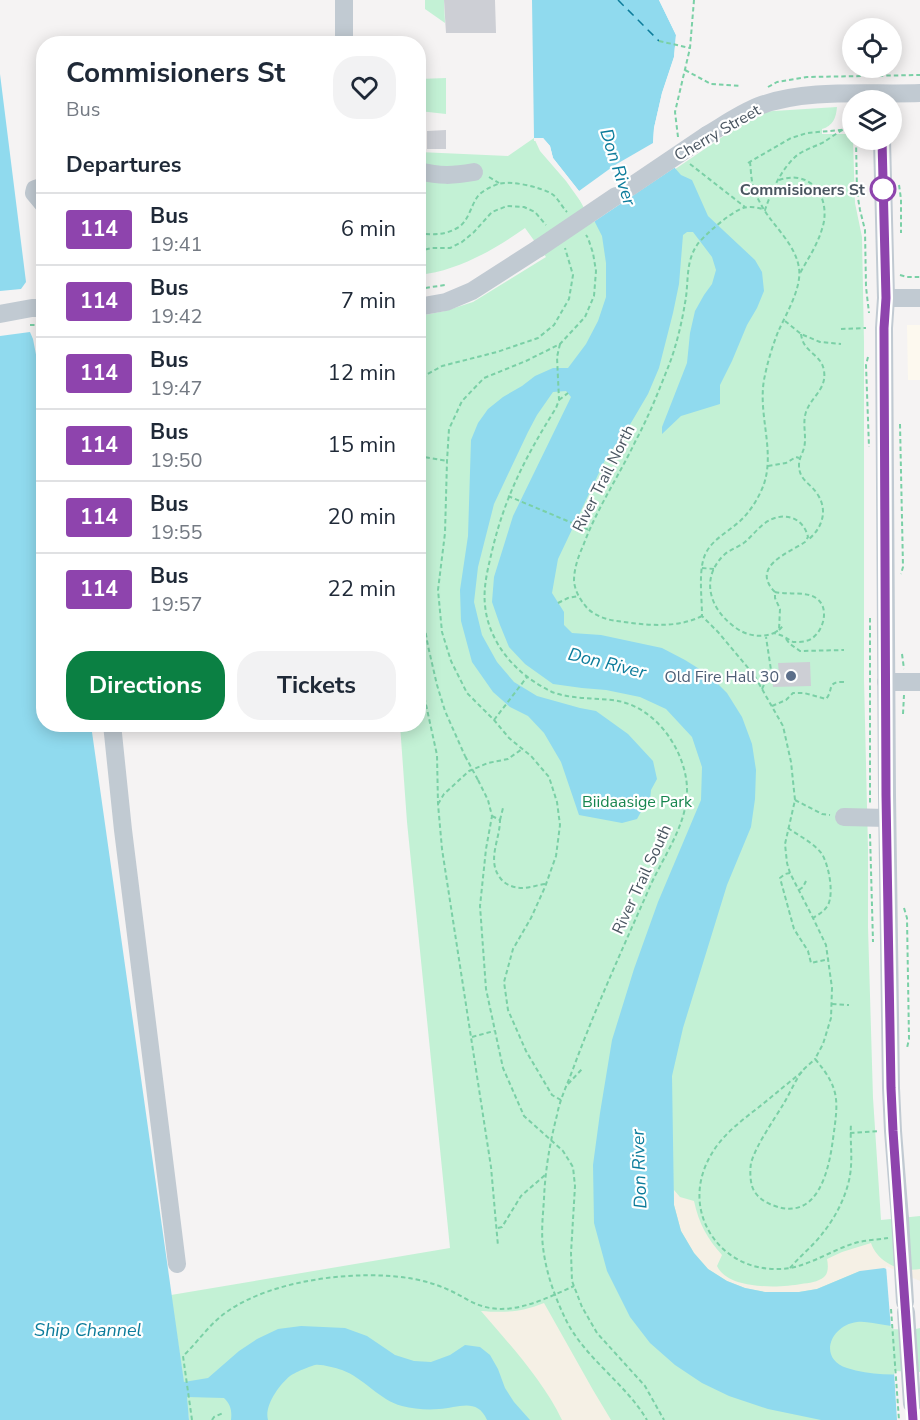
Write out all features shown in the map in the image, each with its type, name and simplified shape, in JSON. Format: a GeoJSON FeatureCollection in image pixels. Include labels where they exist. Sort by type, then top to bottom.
{"type":"FeatureCollection","features":[{"type":"Feature","properties":{"kind":"street"},"geometry":{"type":"LineString","coordinates":[[344,0],[344,36]]}},
{"type":"Feature","properties":{"kind":"street","name":"Cherry Street"},"geometry":{"type":"LineString","coordinates":[[902,95],[920,93]]}},
{"type":"Feature","properties":{"kind":"street","name":"Cherry Street"},"geometry":{"type":"LineString","coordinates":[[426,306],[446,302],[472,291],[707,135],[759,106],[803,96],[842,96]]}},
{"type":"Feature","properties":{"kind":"street"},"geometry":{"type":"LineString","coordinates":[[882,150],[886,298],[884,328],[886,682],[891,1088],[900,1219],[901,1306],[909,1415]]}},
{"type":"Feature","properties":{"kind":"street"},"geometry":{"type":"LineString","coordinates":[[426,173],[439,176],[474,172]]}},
{"type":"Feature","properties":{"kind":"street"},"geometry":{"type":"LineString","coordinates":[[886,298],[920,298]]}},
{"type":"Feature","properties":{"kind":"street"},"geometry":{"type":"LineString","coordinates":[[0,314],[36,314]]}},
{"type":"Feature","properties":{"kind":"street"},"geometry":{"type":"LineString","coordinates":[[886,682],[920,682]]}},
{"type":"Feature","properties":{"kind":"street"},"geometry":{"type":"LineString","coordinates":[[113,732],[177,1264]]}},
{"type":"Feature","properties":{"kind":"street"},"geometry":{"type":"LineString","coordinates":[[844,817],[887,818]]}},
{"type":"Feature","properties":{"kind":"path"},"geometry":{"type":"LineString","coordinates":[[691,34],[694,0]]}},
{"type":"Feature","properties":{"kind":"path"},"geometry":{"type":"LineString","coordinates":[[659,41],[690,48]]}},
{"type":"Feature","properties":{"kind":"path"},"geometry":{"type":"LineString","coordinates":[[685,70],[711,84],[741,86]]}},
{"type":"Feature","properties":{"kind":"path"},"geometry":{"type":"LineString","coordinates":[[902,75],[920,75]]}},
{"type":"Feature","properties":{"kind":"path"},"geometry":{"type":"LineString","coordinates":[[842,129],[807,133],[791,138],[749,163],[752,186],[793,252],[799,267],[799,276],[794,298],[769,358],[764,382],[762,410],[768,466],[763,486],[745,516],[708,547],[702,568],[702,616],[754,675],[783,726],[791,762],[795,800],[785,844],[790,873],[826,945],[832,988],[831,1018],[823,1044],[815,1059],[718,1144],[706,1163],[698,1192],[700,1211],[707,1229],[717,1244],[741,1263],[778,1269],[790,1268],[855,1242],[895,1237]]}},
{"type":"Feature","properties":{"kind":"path"},"geometry":{"type":"LineString","coordinates":[[765,210],[786,166],[804,151],[842,130]]}},
{"type":"Feature","properties":{"kind":"path"},"geometry":{"type":"LineString","coordinates":[[779,180],[797,178],[811,183],[822,198],[825,212],[818,242],[799,276]]}},
{"type":"Feature","properties":{"kind":"path"},"geometry":{"type":"LineString","coordinates":[[426,234],[447,233],[461,226],[480,194],[499,183],[530,185],[553,195],[567,212]]}},
{"type":"Feature","properties":{"kind":"path","name":"River Trail North"},"geometry":{"type":"LineString","coordinates":[[579,596],[574,580],[576,563],[589,530],[636,441],[670,361],[686,302],[692,256],[698,244],[721,222],[745,207],[765,210]]}},
{"type":"Feature","properties":{"kind":"path"},"geometry":{"type":"LineString","coordinates":[[561,1100],[552,1095],[526,1052],[508,1010],[504,982],[513,949],[547,884],[556,856],[560,825],[557,802],[549,777],[467,693],[451,661],[442,632],[438,590],[445,533],[449,429],[462,401],[484,378],[560,344],[585,317],[594,296],[596,271],[588,238],[581,229]]}},
{"type":"Feature","properties":{"kind":"path"},"geometry":{"type":"LineString","coordinates":[[900,275],[920,277]]}},
{"type":"Feature","properties":{"kind":"path"},"geometry":{"type":"LineString","coordinates":[[784,320],[801,334],[820,342],[841,344]]}},
{"type":"Feature","properties":{"kind":"path"},"geometry":{"type":"LineString","coordinates":[[841,329],[866,328]]}},
{"type":"Feature","properties":{"kind":"path"},"geometry":{"type":"LineString","coordinates":[[774,633],[793,642],[811,639],[822,626],[824,609],[823,604],[814,597],[775,592],[767,580],[768,570],[774,560],[805,542],[816,532],[824,515],[818,495],[799,474],[799,458],[804,450],[806,435],[805,414],[810,402],[821,389],[825,376],[822,363],[801,342],[801,334]]}},
{"type":"Feature","properties":{"kind":"path","name":"River Trail South"},"geometry":{"type":"LineString","coordinates":[[560,344],[557,357],[559,400],[525,460],[508,496],[489,564],[485,585],[485,606],[497,644],[507,659],[526,678],[553,692],[582,698],[616,700],[640,709],[661,726],[676,746],[686,777],[686,811],[653,879],[584,1038],[561,1100],[545,1175],[542,1220],[543,1246],[554,1294],[577,1339],[596,1362],[620,1385],[647,1420]]}},
{"type":"Feature","properties":{"kind":"path"},"geometry":{"type":"LineString","coordinates":[[559,400],[568,393]]}},
{"type":"Feature","properties":{"kind":"path"},"geometry":{"type":"LineString","coordinates":[[426,457],[447,461]]}},
{"type":"Feature","properties":{"kind":"path"},"geometry":{"type":"LineString","coordinates":[[768,466],[799,458]]}},
{"type":"Feature","properties":{"kind":"path"},"geometry":{"type":"LineString","coordinates":[[508,496],[589,530]]}},
{"type":"Feature","properties":{"kind":"path"},"geometry":{"type":"LineString","coordinates":[[784,625],[766,636],[758,637],[744,633],[730,624],[718,609],[710,595],[710,579],[716,564],[726,553],[744,543],[765,523],[777,517],[793,518],[801,522],[807,531],[808,537],[805,542]]}},
{"type":"Feature","properties":{"kind":"path"},"geometry":{"type":"LineString","coordinates":[[702,568],[714,569]]}},
{"type":"Feature","properties":{"kind":"path"},"geometry":{"type":"LineString","coordinates":[[775,592],[780,609],[778,630]]}},
{"type":"Feature","properties":{"kind":"path"},"geometry":{"type":"LineString","coordinates":[[558,603],[579,596],[591,611],[612,621],[640,624],[680,624],[702,616]]}},
{"type":"Feature","properties":{"kind":"path"},"geometry":{"type":"LineString","coordinates":[[426,635],[445,711],[488,800],[492,816],[480,906],[486,990],[503,1068],[524,1116],[563,1151],[573,1167],[575,1186],[571,1253],[572,1281],[582,1307],[597,1334],[645,1386],[664,1420]]}},
{"type":"Feature","properties":{"kind":"path"},"geometry":{"type":"LineString","coordinates":[[762,689],[771,670],[766,636]]}},
{"type":"Feature","properties":{"kind":"path"},"geometry":{"type":"LineString","coordinates":[[783,636],[800,651],[844,650]]}},
{"type":"Feature","properties":{"kind":"path"},"geometry":{"type":"LineString","coordinates":[[494,720],[526,678]]}},
{"type":"Feature","properties":{"kind":"path"},"geometry":{"type":"LineString","coordinates":[[772,706],[786,700],[793,693],[804,693],[826,699],[831,686],[836,682],[844,682]]}},
{"type":"Feature","properties":{"kind":"path"},"geometry":{"type":"LineString","coordinates":[[426,705],[437,755],[442,849],[491,1167],[498,1246]]}},
{"type":"Feature","properties":{"kind":"path"},"geometry":{"type":"LineString","coordinates":[[438,804],[444,794],[469,771],[488,763],[508,759],[522,749]]}},
{"type":"Feature","properties":{"kind":"path"},"geometry":{"type":"LineString","coordinates":[[795,800],[822,814],[844,817]]}},
{"type":"Feature","properties":{"kind":"path"},"geometry":{"type":"LineString","coordinates":[[503,808],[494,855],[494,866],[500,877],[507,884],[519,888],[547,884]]}},
{"type":"Feature","properties":{"kind":"path"},"geometry":{"type":"LineString","coordinates":[[492,816],[500,820]]}},
{"type":"Feature","properties":{"kind":"path"},"geometry":{"type":"LineString","coordinates":[[788,828],[822,854],[829,872],[831,893],[829,903],[823,912],[813,918]]}},
{"type":"Feature","properties":{"kind":"path"},"geometry":{"type":"LineString","coordinates":[[790,873],[780,878],[794,929],[808,951],[811,963],[829,959]]}},
{"type":"Feature","properties":{"kind":"path"},"geometry":{"type":"LineString","coordinates":[[799,890],[806,881]]}},
{"type":"Feature","properties":{"kind":"path"},"geometry":{"type":"LineString","coordinates":[[832,1004],[849,1005]]}},
{"type":"Feature","properties":{"kind":"path"},"geometry":{"type":"LineString","coordinates":[[472,1037],[494,1031]]}},
{"type":"Feature","properties":{"kind":"path"},"geometry":{"type":"LineString","coordinates":[[802,1072],[762,1140],[751,1165],[752,1187],[758,1197],[781,1208],[800,1207],[818,1192],[826,1178],[838,1105],[832,1082],[815,1059]]}},
{"type":"Feature","properties":{"kind":"path"},"geometry":{"type":"LineString","coordinates":[[567,1087],[583,1068]]}},
{"type":"Feature","properties":{"kind":"path"},"geometry":{"type":"LineString","coordinates":[[790,1268],[823,1233],[836,1213],[851,1167],[851,1124]]}},
{"type":"Feature","properties":{"kind":"path"},"geometry":{"type":"LineString","coordinates":[[850,1133],[879,1131]]}},
{"type":"Feature","properties":{"kind":"path"},"geometry":{"type":"LineString","coordinates":[[497,1228],[502,1227],[521,1196],[545,1175]]}},
{"type":"Feature","properties":{"kind":"path"},"geometry":{"type":"LineString","coordinates":[[886,1232],[887,1243]]}},
{"type":"Feature","properties":{"kind":"path"},"geometry":{"type":"LineString","coordinates":[[192,1420],[183,1356],[227,1311],[255,1296],[299,1284],[356,1275],[413,1279],[434,1284],[483,1306],[506,1309],[540,1301],[574,1286]]}},
{"type":"Feature","properties":{"kind":"path"},"geometry":{"type":"LineString","coordinates":[[901,1306],[909,1415]]}},
{"type":"Feature","properties":{"kind":"path"},"geometry":{"type":"LineString","coordinates":[[212,1420],[223,1413]]}},
{"type":"Feature","properties":{"kind":"shaded area"},"geometry":{"type":"Polygon","coordinates":[[[907,325],[920,325],[920,380],[908,380],[907,325]]]}},
{"type":"Feature","properties":{"kind":"green space"},"geometry":{"type":"Polygon","coordinates":[[[425,0],[444,0],[445,23],[425,9],[425,0]]]}},
{"type":"Feature","properties":{"kind":"green space"},"geometry":{"type":"Polygon","coordinates":[[[446,78],[446,114],[426,112],[426,79],[446,78]]]}},
{"type":"Feature","properties":{"kind":"green space","name":"Biidaasige Park"},"geometry":{"type":"Polygon","coordinates":[[[837,107],[833,121],[822,129],[822,134],[842,134],[842,150],[853,150],[855,203],[862,237],[864,679],[873,1098],[881,1220],[920,1216],[920,1420],[189,1420],[171,1295],[450,1248],[407,822],[401,732],[426,732],[426,315],[473,302],[546,257],[525,228],[475,258],[426,274],[426,152],[508,156],[534,138],[540,151],[566,181],[596,223],[759,112],[837,107]]]}},
{"type":"Feature","properties":{"kind":"sand"},"geometry":{"type":"Polygon","coordinates":[[[674,1190],[680,1197],[694,1201],[704,1230],[722,1255],[717,1266],[732,1280],[755,1286],[813,1282],[826,1275],[827,1259],[871,1243],[879,1256],[891,1265],[905,1269],[920,1269],[920,1284],[860,1271],[817,1289],[799,1292],[765,1292],[745,1288],[727,1281],[708,1269],[694,1253],[681,1231],[674,1205],[674,1190]]]}},
{"type":"Feature","properties":{"kind":"sand"},"geometry":{"type":"Polygon","coordinates":[[[544,1303],[611,1420],[562,1420],[535,1376],[481,1311],[513,1311],[544,1303]]]}},
{"type":"Feature","properties":{"kind":"water","name":"Don River"},"geometry":{"type":"Polygon","coordinates":[[[532,0],[659,0],[676,35],[674,57],[662,93],[653,143],[681,175],[692,180],[708,216],[755,260],[762,272],[764,291],[720,385],[720,404],[681,416],[662,434],[662,427],[687,363],[695,311],[712,284],[716,270],[712,257],[693,232],[683,235],[679,284],[659,368],[648,394],[628,428],[606,458],[558,559],[552,593],[564,612],[564,625],[572,633],[601,635],[662,648],[709,675],[727,693],[742,717],[752,744],[756,770],[751,827],[727,885],[683,1028],[672,1076],[674,1205],[681,1231],[694,1253],[708,1269],[727,1281],[745,1288],[765,1292],[799,1292],[817,1289],[860,1271],[884,1268],[920,1284],[912,1327],[864,1322],[848,1324],[834,1335],[830,1350],[832,1357],[838,1363],[856,1371],[920,1375],[920,1420],[821,1420],[768,1409],[729,1396],[702,1383],[675,1365],[650,1343],[630,1317],[607,1271],[594,1223],[593,1165],[612,1040],[658,902],[701,800],[702,767],[692,737],[666,709],[640,697],[606,690],[553,684],[525,664],[509,647],[500,625],[492,602],[494,577],[513,516],[571,397],[566,391],[553,392],[537,415],[494,504],[478,567],[474,602],[482,635],[497,662],[514,682],[537,696],[596,711],[628,734],[653,761],[657,779],[651,790],[650,800],[637,819],[622,823],[579,815],[561,762],[544,733],[528,716],[510,707],[493,692],[472,662],[461,621],[460,590],[468,536],[471,440],[478,423],[488,409],[535,376],[553,368],[568,368],[586,344],[598,321],[606,297],[606,263],[602,236],[579,191],[553,158],[550,146],[543,138],[534,138],[532,0]]]}},
{"type":"Feature","properties":{"kind":"water"},"geometry":{"type":"Polygon","coordinates":[[[0,74],[26,282],[21,289],[0,291],[0,74]]]}},
{"type":"Feature","properties":{"kind":"water","name":"Ship Channel"},"geometry":{"type":"Polygon","coordinates":[[[30,332],[36,355],[36,732],[92,732],[184,1382],[208,1378],[239,1351],[278,1329],[301,1326],[345,1328],[367,1336],[395,1355],[414,1361],[431,1362],[450,1355],[465,1345],[480,1347],[490,1355],[505,1388],[530,1420],[487,1420],[478,1408],[466,1405],[429,1409],[402,1406],[386,1399],[342,1370],[315,1365],[292,1375],[281,1385],[270,1402],[268,1420],[231,1420],[230,1408],[224,1398],[187,1397],[189,1420],[0,1420],[0,336],[30,332]]]}},
{"type":"Feature","properties":{"kind":"pier"},"geometry":{"type":"Polygon","coordinates":[[[659,0],[663,0],[679,35],[677,58],[665,94],[656,142],[677,166],[592,223],[576,193],[550,159],[547,148],[541,141],[534,141],[534,138],[543,138],[550,146],[553,158],[579,191],[615,165],[653,143],[662,93],[674,57],[676,35],[659,0]]]}},
{"type":"Feature","properties":{"kind":"pier"},"geometry":{"type":"Polygon","coordinates":[[[886,1266],[920,1281],[920,1328],[891,1329],[886,1266]]]}},
{"type":"Feature","properties":{"kind":"pier"},"geometry":{"type":"Polygon","coordinates":[[[894,1371],[920,1372],[920,1420],[897,1420],[894,1371]]]}},
{"type":"Feature","properties":{"kind":"building"},"geometry":{"type":"Polygon","coordinates":[[[444,0],[495,0],[496,33],[446,33],[444,0]]]}},
{"type":"Feature","properties":{"kind":"building"},"geometry":{"type":"Polygon","coordinates":[[[446,130],[446,149],[427,149],[427,131],[446,130]]]}},
{"type":"Feature","properties":{"kind":"building","name":"Old Fire Hall 30"},"geometry":{"type":"Polygon","coordinates":[[[810,662],[811,686],[773,687],[772,674],[779,674],[778,663],[810,662]]]}},
{"type":"Feature","properties":{"kind":"ferry route"},"geometry":{"type":"LineString","coordinates":[[618,0],[659,41]]}},
{"type":"Feature","properties":{"kind":"bus line","name":"114"},"geometry":{"type":"LineString","coordinates":[[882,150],[886,298],[884,328],[886,795],[891,1088],[913,1420]]}},
{"type":"Feature","properties":{"kind":"place","name":"Commisioners St"},"geometry":{"type":"Point","coordinates":[883,189]}},
{"type":"Feature","properties":{"kind":"place","name":"Old Fire Hall 30"},"geometry":{"type":"Point","coordinates":[791,676]}}]}
